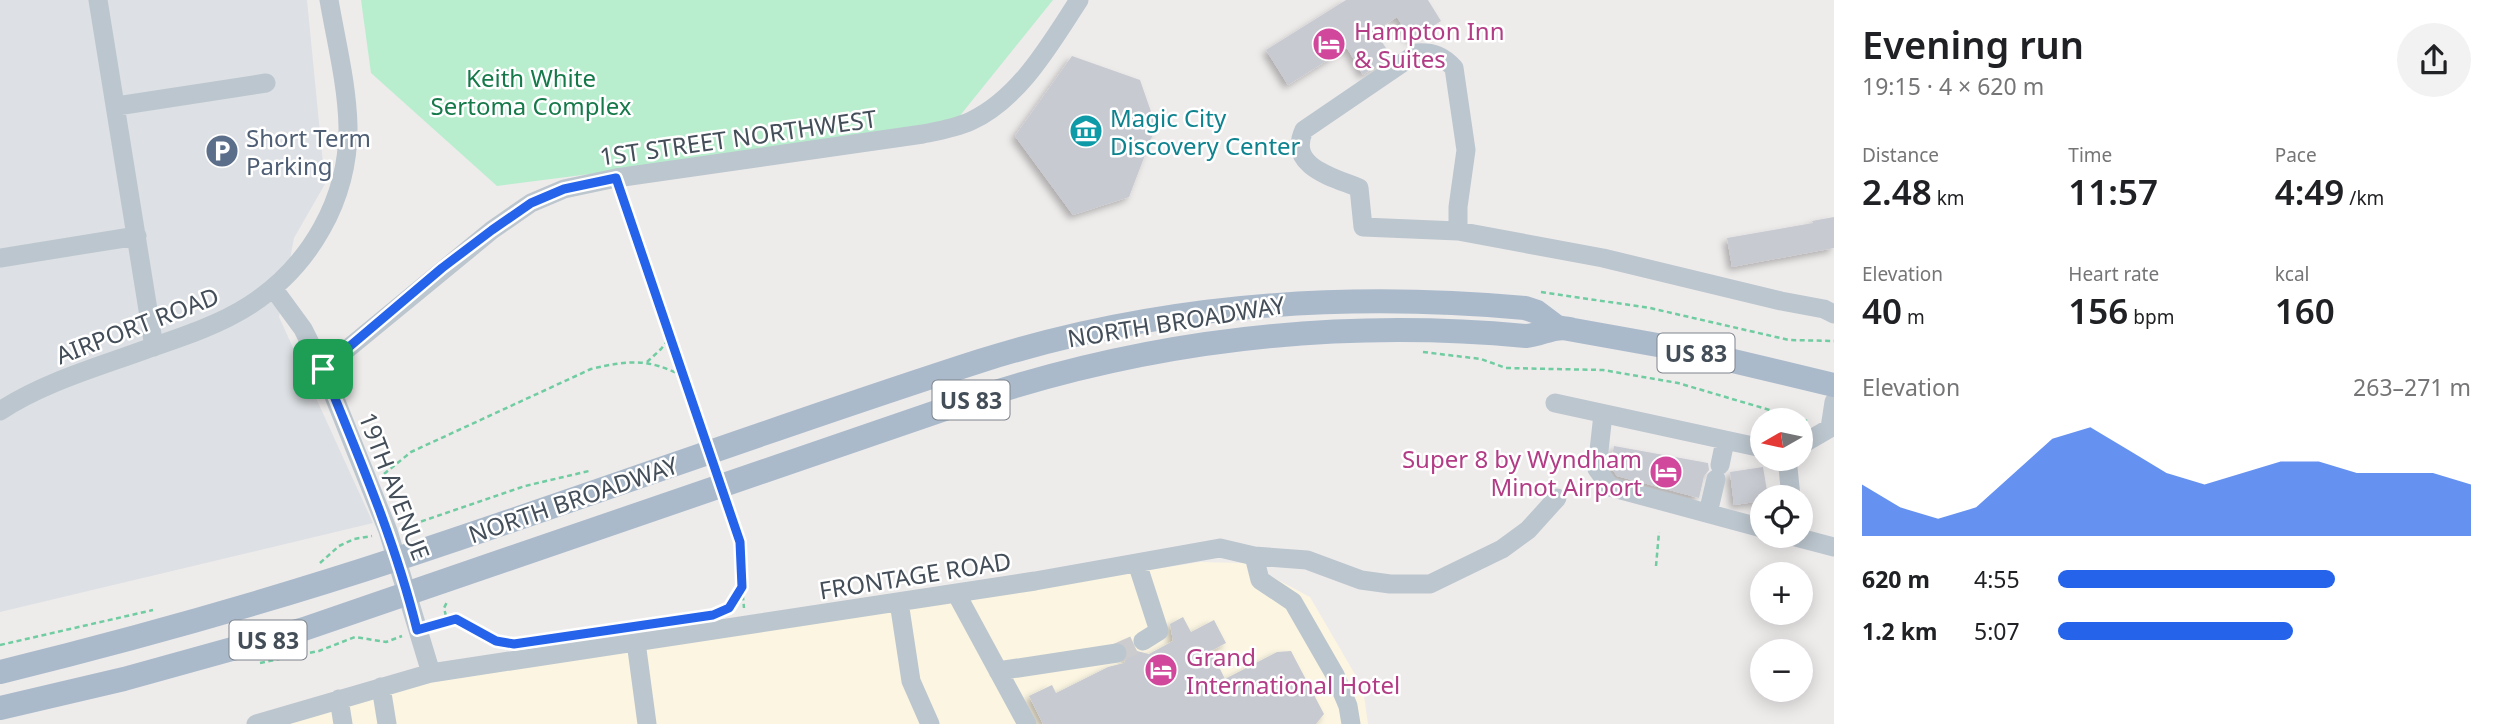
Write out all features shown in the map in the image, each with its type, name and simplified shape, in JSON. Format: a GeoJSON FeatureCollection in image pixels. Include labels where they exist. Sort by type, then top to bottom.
{"type":"FeatureCollection","features":[{"type":"Feature","properties":{"kind":"main road","name":"NORTH BROADWAY"},"geometry":{"type":"LineString","coordinates":[[0,672],[158,632],[398,559],[939,374],[1018,349],[1139,321],[1249,306],[1359,300],[1427,301],[1525,308],[1537,312],[1557,327],[1691,351],[1834,385]]}},
{"type":"Feature","properties":{"kind":"main road","name":"NORTH BROADWAY"},"geometry":{"type":"LineString","coordinates":[[0,708],[241,648],[970,401],[1089,366],[1170,349],[1292,333],[1417,330],[1526,336],[1557,327]]}},
{"type":"Feature","properties":{"kind":"street"},"geometry":{"type":"LineString","coordinates":[[98,0],[154,347]]}},
{"type":"Feature","properties":{"kind":"street","name":"AIRPORT ROAD"},"geometry":{"type":"LineString","coordinates":[[0,411],[15,401],[55,383],[223,320],[273,288],[297,265],[331,213],[344,171],[348,127],[346,101],[329,0]]}},
{"type":"Feature","properties":{"kind":"street","name":"1ST STREET NORTHWEST"},"geometry":{"type":"LineString","coordinates":[[323,369],[442,268],[492,230],[531,203],[564,189],[616,178],[910,136],[970,122],[993,108],[1018,85],[1040,58],[1079,0]]}},
{"type":"Feature","properties":{"kind":"street"},"geometry":{"type":"LineString","coordinates":[[1458,231],[1458,207],[1466,150],[1454,68],[1446,58],[1431,53],[1417,53],[1304,130],[1299,141],[1301,156],[1315,169],[1359,188],[1363,227],[1458,231],[1603,258],[1824,309],[1834,314]]}},
{"type":"Feature","properties":{"kind":"street"},"geometry":{"type":"LineString","coordinates":[[117,106],[266,83]]}},
{"type":"Feature","properties":{"kind":"street"},"geometry":{"type":"LineString","coordinates":[[0,258],[137,236]]}},
{"type":"Feature","properties":{"kind":"street","name":"19TH AVENUE"},"geometry":{"type":"LineString","coordinates":[[273,288],[303,329],[323,369],[398,559],[430,673]]}},
{"type":"Feature","properties":{"kind":"street"},"geometry":{"type":"LineString","coordinates":[[1555,402],[1750,445]]}},
{"type":"Feature","properties":{"kind":"street"},"geometry":{"type":"LineString","coordinates":[[1813,438],[1830,428],[1834,402]]}},
{"type":"Feature","properties":{"kind":"street"},"geometry":{"type":"LineString","coordinates":[[1604,414],[1597,469],[1610,487],[1750,525]]}},
{"type":"Feature","properties":{"kind":"street"},"geometry":{"type":"LineString","coordinates":[[1708,513],[1725,441]]}},
{"type":"Feature","properties":{"kind":"street","name":"FRONTAGE ROAD"},"geometry":{"type":"LineString","coordinates":[[256,724],[295,718],[339,699],[430,673],[956,593],[1220,548],[1254,556],[1307,560],[1361,580],[1430,584],[1502,550],[1528,530],[1557,498]]}},
{"type":"Feature","properties":{"kind":"street"},"geometry":{"type":"LineString","coordinates":[[1813,541],[1834,547]]}},
{"type":"Feature","properties":{"kind":"street"},"geometry":{"type":"LineString","coordinates":[[1254,556],[1260,580],[1293,602],[1314,637],[1335,675],[1348,706],[1351,724]]}},
{"type":"Feature","properties":{"kind":"street"},"geometry":{"type":"LineString","coordinates":[[1138,563],[1159,631],[1143,641]]}},
{"type":"Feature","properties":{"kind":"street"},"geometry":{"type":"LineString","coordinates":[[956,593],[1027,724]]}},
{"type":"Feature","properties":{"kind":"street"},"geometry":{"type":"LineString","coordinates":[[899,602],[911,681],[930,724]]}},
{"type":"Feature","properties":{"kind":"street"},"geometry":{"type":"LineString","coordinates":[[636,642],[647,724]]}},
{"type":"Feature","properties":{"kind":"street"},"geometry":{"type":"LineString","coordinates":[[998,671],[1117,653]]}},
{"type":"Feature","properties":{"kind":"street"},"geometry":{"type":"LineString","coordinates":[[382,687],[387,724]]}},
{"type":"Feature","properties":{"kind":"street"},"geometry":{"type":"LineString","coordinates":[[339,699],[343,724]]}},
{"type":"Feature","properties":{"kind":"path"},"geometry":{"type":"LineString","coordinates":[[616,178],[740,542],[746,625]]}},
{"type":"Feature","properties":{"kind":"path"},"geometry":{"type":"LineString","coordinates":[[647,362],[671,336]]}},
{"type":"Feature","properties":{"kind":"path"},"geometry":{"type":"LineString","coordinates":[[1416,351],[1481,359],[1506,368],[1603,370],[1678,383],[1830,428]]}},
{"type":"Feature","properties":{"kind":"path"},"geometry":{"type":"LineString","coordinates":[[382,482],[383,475],[411,452],[591,369],[617,363],[647,362],[663,366],[684,377]]}},
{"type":"Feature","properties":{"kind":"path"},"geometry":{"type":"LineString","coordinates":[[722,504],[735,499]]}},
{"type":"Feature","properties":{"kind":"path"},"geometry":{"type":"LineString","coordinates":[[402,519],[409,526]]}},
{"type":"Feature","properties":{"kind":"path"},"geometry":{"type":"LineString","coordinates":[[1656,566],[1658,532]]}},
{"type":"Feature","properties":{"kind":"path"},"geometry":{"type":"LineString","coordinates":[[721,612],[729,608],[742,587]]}},
{"type":"Feature","properties":{"kind":"path"},"geometry":{"type":"LineString","coordinates":[[447,620],[444,608],[449,598]]}},
{"type":"Feature","properties":{"kind":"path"},"geometry":{"type":"LineString","coordinates":[[252,665],[319,651],[355,637],[386,642],[456,619],[496,641],[514,644]]}},
{"type":"Feature","properties":{"kind":"shaded area"},"geometry":{"type":"Polygon","coordinates":[[[0,0],[307,0],[325,184],[294,238],[279,317],[373,523],[0,612],[0,0]]]}},
{"type":"Feature","properties":{"kind":"shaded area"},"geometry":{"type":"Polygon","coordinates":[[[1200,562],[1246,563],[1310,597],[1363,688],[1368,724],[284,724],[404,688],[446,680],[1200,562]]]}},
{"type":"Feature","properties":{"kind":"green space","name":"Keith White Sertoma Complex"},"geometry":{"type":"Polygon","coordinates":[[[361,0],[1053,0],[950,128],[497,186],[371,73],[361,0]]]}},
{"type":"Feature","properties":{"kind":"building","name":"Hampton Inn & Suites"},"geometry":{"type":"Polygon","coordinates":[[[1346,0],[1428,0],[1441,21],[1411,40],[1397,17],[1375,31],[1391,56],[1363,75],[1347,48],[1288,85],[1266,50],[1346,0]]]}},
{"type":"Feature","properties":{"kind":"building","name":"Magic City Discovery Center"},"geometry":{"type":"Polygon","coordinates":[[[1072,56],[1140,80],[1156,126],[1129,197],[1073,215],[1015,136],[1072,56]]]}},
{"type":"Feature","properties":{"kind":"building"},"geometry":{"type":"Polygon","coordinates":[[[1834,217],[1834,248],[1732,267],[1727,238],[1834,217]]]}},
{"type":"Feature","properties":{"kind":"building","name":"Super 8 by Wyndham Minot Airport"},"geometry":{"type":"Polygon","coordinates":[[[1614,446],[1708,463],[1709,470],[1704,476],[1699,498],[1617,476],[1610,466],[1614,446]]]}},
{"type":"Feature","properties":{"kind":"building"},"geometry":{"type":"Polygon","coordinates":[[[1750,469],[1764,471],[1766,485],[1750,485],[1750,503],[1734,505],[1730,472],[1750,469]]]}},
{"type":"Feature","properties":{"kind":"building","name":"Grand International Hotel"},"geometry":{"type":"Polygon","coordinates":[[[1183,617],[1191,632],[1214,620],[1226,643],[1211,651],[1225,679],[1277,652],[1291,651],[1324,714],[1316,724],[1043,724],[1029,696],[1052,685],[1056,693],[1108,667],[1124,663],[1129,652],[1123,643],[1131,639],[1132,647],[1149,654],[1173,641],[1170,624],[1183,617]]]}},
{"type":"Feature","properties":{"kind":"tunnel"},"geometry":{"type":"LineString","coordinates":[[1117,653],[1143,641]]}},
{"type":"Feature","properties":{"kind":"place","name":"Hampton Inn & Suites"},"geometry":{"type":"Point","coordinates":[1329,44]}},
{"type":"Feature","properties":{"kind":"place","name":"Magic City Discovery Center"},"geometry":{"type":"Point","coordinates":[1086,131]}},
{"type":"Feature","properties":{"kind":"place","name":"Short Term Parking"},"geometry":{"type":"Point","coordinates":[222,151]}},
{"type":"Feature","properties":{"kind":"place","name":"Super 8 by Wyndham Minot Airport"},"geometry":{"type":"Point","coordinates":[1666,472]}},
{"type":"Feature","properties":{"kind":"place","name":"Grand International Hotel"},"geometry":{"type":"Point","coordinates":[1161,670]}},
{"type":"Feature","properties":{"kind":"route"},"geometry":{"type":"LineString","coordinates":[[616,178],[740,542],[742,587],[729,608],[713,615],[514,644],[496,641],[456,619],[417,630],[388,531],[323,369],[442,268],[531,203],[564,189],[616,178]]}}]}
